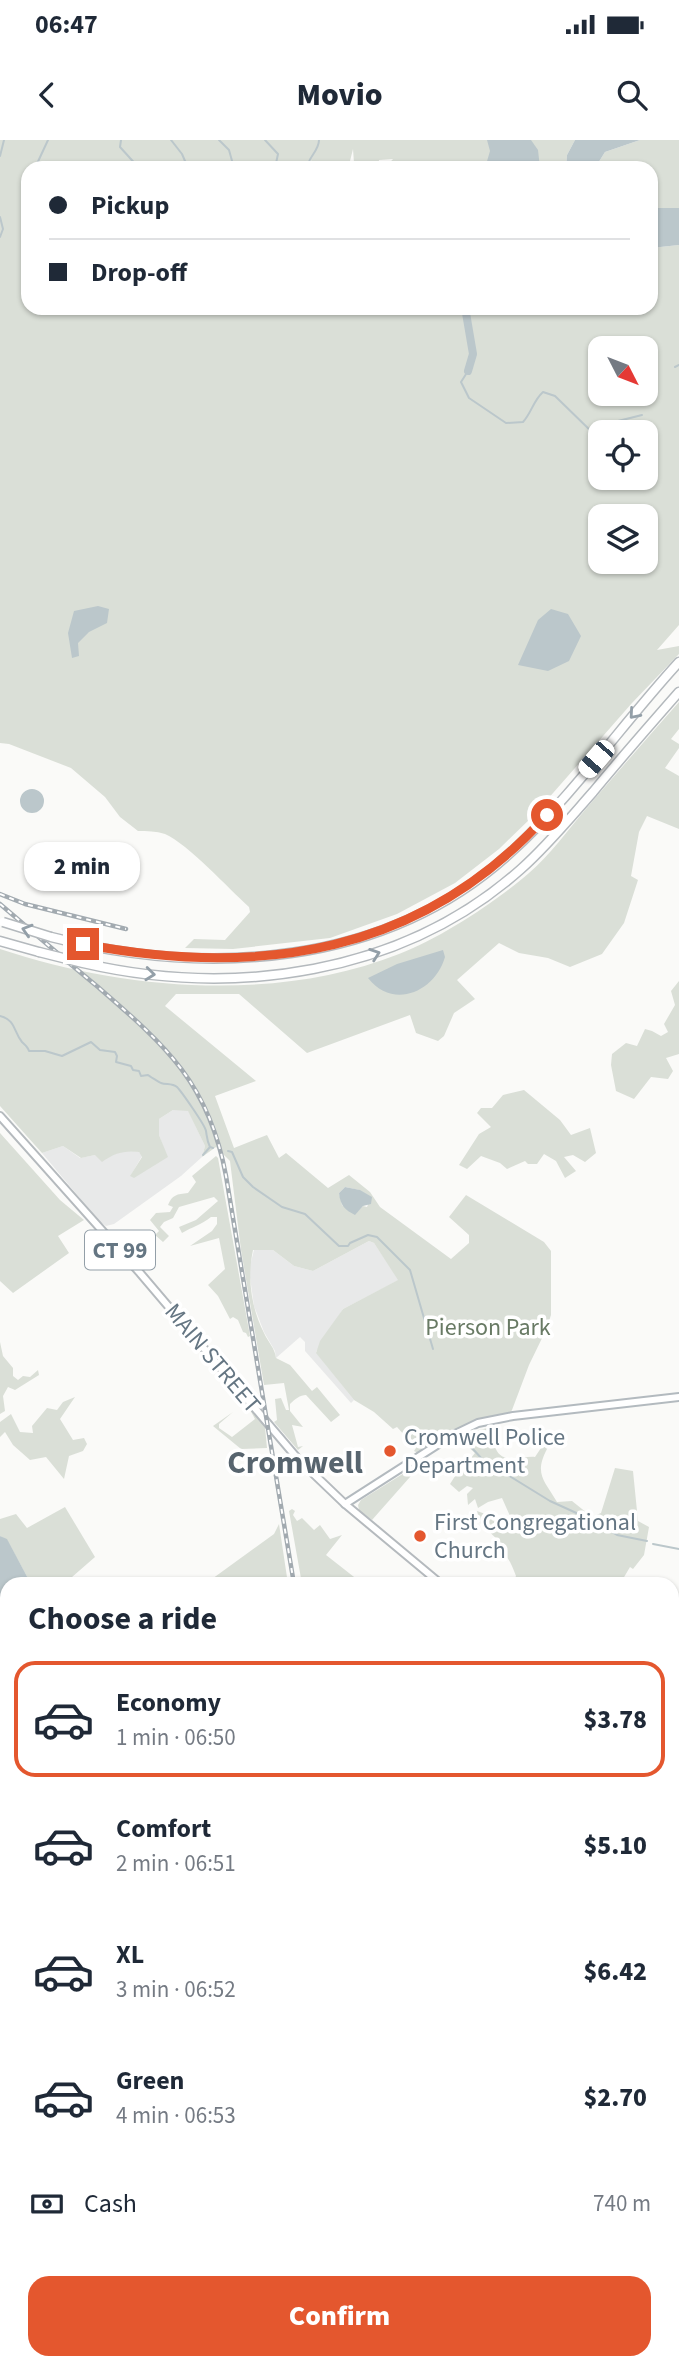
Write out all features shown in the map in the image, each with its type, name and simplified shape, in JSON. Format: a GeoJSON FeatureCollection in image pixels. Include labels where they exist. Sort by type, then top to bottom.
{"type":"FeatureCollection","features":[{"type":"Feature","properties":{"kind":"highway"},"geometry":{"type":"LineString","coordinates":[[2,921],[51,937],[91,946],[191,958],[247,958],[318,950],[403,922],[457,893],[517,846],[679,662]]}},
{"type":"Feature","properties":{"kind":"highway"},"geometry":{"type":"LineString","coordinates":[[0,941],[83,963],[167,976],[262,977],[340,964],[373,955],[422,935],[480,901],[530,861],[679,692]]}},
{"type":"Feature","properties":{"kind":"main road","name":"MAIN STREET"},"geometry":{"type":"LineString","coordinates":[[0,1116],[140,1273],[298,1459],[345,1504],[433,1577]]}},
{"type":"Feature","properties":{"kind":"main road"},"geometry":{"type":"LineString","coordinates":[[345,1504],[450,1436],[478,1423],[513,1416],[679,1397]]}},
{"type":"Feature","properties":{"kind":"shaded area"},"geometry":{"type":"Polygon","coordinates":[[[487,140],[531,140],[538,150],[539,161],[487,161],[490,151],[487,140]]]}},
{"type":"Feature","properties":{"kind":"shaded area"},"geometry":{"type":"Polygon","coordinates":[[[575,140],[640,140],[605,152],[599,161],[567,161],[575,140]]]}},
{"type":"Feature","properties":{"kind":"shaded area"},"geometry":{"type":"Polygon","coordinates":[[[658,208],[679,208],[679,245],[658,247],[658,208]]]}},
{"type":"Feature","properties":{"kind":"shaded area"},"geometry":{"type":"Polygon","coordinates":[[[98,606],[109,609],[107,623],[89,632],[78,643],[79,656],[72,658],[68,633],[74,611],[98,606]]]}},
{"type":"Feature","properties":{"kind":"shaded area"},"geometry":{"type":"Polygon","coordinates":[[[551,609],[568,614],[581,636],[569,661],[548,671],[518,665],[538,620],[551,609]]]}},
{"type":"Feature","properties":{"kind":"shaded area"},"geometry":{"type":"Polygon","coordinates":[[[27,789],[37,789],[44,796],[44,806],[37,813],[27,813],[20,806],[20,796],[27,789]]]}},
{"type":"Feature","properties":{"kind":"shaded area"},"geometry":{"type":"Polygon","coordinates":[[[443,950],[445,957],[440,969],[432,980],[412,993],[389,993],[378,988],[368,978],[397,964],[443,950]]]}},
{"type":"Feature","properties":{"kind":"shaded area"},"geometry":{"type":"Polygon","coordinates":[[[173,1110],[188,1110],[205,1146],[202,1157],[181,1176],[114,1224],[106,1226],[99,1221],[42,1153],[63,1146],[80,1158],[109,1156],[127,1150],[139,1152],[142,1156],[131,1175],[167,1157],[159,1135],[159,1119],[173,1110]]]}},
{"type":"Feature","properties":{"kind":"shaded area"},"geometry":{"type":"Polygon","coordinates":[[[345,1187],[360,1190],[372,1197],[371,1204],[363,1206],[355,1215],[348,1211],[342,1204],[339,1193],[345,1187]]]}},
{"type":"Feature","properties":{"kind":"shaded area"},"geometry":{"type":"Polygon","coordinates":[[[369,1241],[374,1243],[399,1280],[343,1309],[316,1352],[354,1400],[351,1403],[305,1351],[305,1342],[300,1337],[276,1358],[254,1306],[249,1270],[254,1250],[273,1250],[294,1266],[313,1271],[369,1241]]]}},
{"type":"Feature","properties":{"kind":"shaded area"},"geometry":{"type":"Polygon","coordinates":[[[0,1536],[7,1539],[27,1577],[0,1577],[0,1536]]]}},
{"type":"Feature","properties":{"kind":"green space"},"geometry":{"type":"Polygon","coordinates":[[[0,140],[575,140],[567,161],[354,161],[353,149],[350,161],[21,161],[21,315],[658,315],[658,247],[679,245],[679,625],[657,650],[679,646],[679,654],[532,817],[499,849],[455,883],[397,914],[330,938],[233,949],[185,948],[194,939],[225,940],[250,912],[249,907],[174,839],[162,833],[138,831],[120,817],[105,797],[71,768],[0,743],[0,140]]]}},
{"type":"Feature","properties":{"kind":"green space"},"geometry":{"type":"Polygon","coordinates":[[[640,140],[679,140],[679,208],[658,208],[658,161],[599,161],[605,152],[640,140]]]}},
{"type":"Feature","properties":{"kind":"green space","name":"Pierson Park"},"geometry":{"type":"Polygon","coordinates":[[[679,702],[679,729],[671,739],[679,744],[679,748],[665,768],[679,776],[679,829],[647,816],[639,832],[631,876],[638,880],[624,923],[602,954],[570,967],[548,958],[519,953],[499,943],[457,980],[475,999],[454,1013],[444,1036],[438,1041],[416,1033],[410,1015],[307,1053],[239,994],[176,994],[165,1006],[256,1081],[215,1096],[234,1148],[267,1135],[279,1158],[286,1153],[328,1188],[349,1175],[370,1192],[380,1207],[451,1259],[469,1243],[469,1235],[449,1217],[466,1195],[544,1242],[551,1251],[551,1315],[512,1410],[510,1413],[471,1422],[418,1453],[397,1427],[393,1429],[374,1412],[354,1400],[316,1353],[320,1341],[343,1309],[398,1280],[374,1243],[369,1241],[313,1271],[294,1266],[273,1250],[253,1250],[250,1282],[253,1303],[276,1358],[290,1365],[312,1391],[317,1387],[340,1415],[331,1422],[306,1395],[294,1400],[290,1404],[290,1411],[303,1427],[292,1425],[298,1447],[303,1446],[298,1450],[274,1422],[277,1420],[275,1399],[281,1398],[286,1410],[289,1410],[284,1383],[264,1385],[241,1250],[230,1161],[216,1147],[202,1157],[205,1146],[188,1111],[173,1110],[159,1119],[159,1135],[168,1157],[134,1178],[130,1176],[142,1157],[139,1152],[120,1153],[102,1162],[95,1155],[81,1158],[63,1146],[42,1153],[0,1106],[0,949],[97,974],[148,982],[200,985],[251,985],[302,980],[352,970],[399,954],[467,918],[529,873],[679,702]],[[345,1187],[339,1193],[342,1205],[355,1214],[363,1206],[367,1207],[371,1197],[359,1190],[345,1187]]]}},
{"type":"Feature","properties":{"kind":"green space"},"geometry":{"type":"Polygon","coordinates":[[[679,981],[679,1054],[666,1058],[673,1071],[668,1079],[651,1077],[634,1099],[616,1091],[611,1065],[612,1054],[626,1043],[637,1046],[645,1029],[661,1036],[668,1032],[664,1024],[675,1005],[671,991],[679,981]]]}},
{"type":"Feature","properties":{"kind":"green space"},"geometry":{"type":"Polygon","coordinates":[[[524,1090],[560,1120],[571,1135],[590,1128],[596,1153],[585,1162],[573,1155],[564,1157],[576,1171],[565,1178],[556,1161],[544,1154],[537,1164],[528,1164],[525,1161],[507,1169],[500,1163],[481,1156],[467,1169],[459,1165],[479,1134],[491,1127],[477,1113],[481,1108],[492,1108],[503,1095],[524,1090]]]}},
{"type":"Feature","properties":{"kind":"green space"},"geometry":{"type":"Polygon","coordinates":[[[0,1133],[60,1200],[84,1220],[58,1236],[69,1253],[13,1293],[0,1281],[0,1133]]]}},
{"type":"Feature","properties":{"kind":"green space"},"geometry":{"type":"Polygon","coordinates":[[[216,1156],[250,1336],[248,1337],[238,1320],[233,1317],[230,1319],[218,1296],[208,1285],[225,1269],[219,1238],[190,1246],[212,1231],[217,1224],[217,1217],[211,1217],[182,1233],[179,1227],[196,1220],[218,1201],[214,1197],[179,1207],[173,1218],[160,1227],[169,1236],[163,1242],[155,1235],[159,1231],[150,1220],[156,1213],[170,1212],[173,1207],[168,1205],[171,1199],[188,1193],[196,1182],[192,1176],[216,1156]]]}},
{"type":"Feature","properties":{"kind":"green space"},"geometry":{"type":"Polygon","coordinates":[[[0,1342],[3,1356],[13,1368],[13,1376],[18,1380],[23,1376],[30,1377],[38,1370],[39,1375],[15,1390],[8,1387],[3,1396],[5,1411],[0,1414],[0,1342]]]}},
{"type":"Feature","properties":{"kind":"green space"},"geometry":{"type":"Polygon","coordinates":[[[75,1397],[60,1419],[73,1440],[84,1438],[87,1444],[83,1451],[69,1456],[64,1479],[46,1457],[30,1460],[13,1445],[5,1432],[0,1437],[0,1422],[11,1414],[20,1432],[33,1433],[32,1426],[47,1408],[57,1410],[63,1402],[75,1397]]]}},
{"type":"Feature","properties":{"kind":"green space"},"geometry":{"type":"Polygon","coordinates":[[[249,1408],[265,1427],[267,1448],[241,1449],[213,1426],[233,1412],[219,1424],[219,1428],[232,1437],[255,1419],[249,1408]]]}},
{"type":"Feature","properties":{"kind":"green space"},"geometry":{"type":"Polygon","coordinates":[[[493,1427],[495,1448],[505,1458],[535,1457],[543,1445],[547,1449],[541,1465],[542,1477],[557,1502],[572,1501],[592,1517],[601,1513],[615,1468],[633,1471],[638,1521],[649,1527],[644,1555],[633,1569],[630,1567],[624,1577],[516,1577],[508,1558],[491,1551],[500,1542],[480,1523],[477,1511],[499,1519],[504,1528],[510,1516],[502,1498],[478,1508],[475,1499],[468,1505],[467,1494],[473,1488],[467,1486],[459,1492],[450,1484],[468,1456],[471,1458],[475,1453],[457,1437],[493,1427]]]}},
{"type":"Feature","properties":{"kind":"green space"},"geometry":{"type":"Polygon","coordinates":[[[425,1460],[372,1520],[359,1510],[361,1500],[425,1460]]]}},
{"type":"Feature","properties":{"kind":"green space"},"geometry":{"type":"Polygon","coordinates":[[[65,1507],[95,1557],[72,1577],[27,1577],[7,1540],[0,1536],[0,1519],[16,1514],[27,1528],[65,1507]]]}},
{"type":"Feature","properties":{"kind":"green space"},"geometry":{"type":"Polygon","coordinates":[[[289,1511],[295,1511],[293,1515],[297,1521],[302,1518],[314,1530],[320,1525],[330,1539],[342,1535],[326,1555],[354,1577],[301,1577],[289,1511]]]}},
{"type":"Feature","properties":{"kind":"green space"},"geometry":{"type":"Polygon","coordinates":[[[279,1524],[287,1577],[215,1577],[274,1534],[279,1524]]]}},
{"type":"Feature","properties":{"kind":"waterway"},"geometry":{"type":"LineString","coordinates":[[0,156],[4,140]]}},
{"type":"Feature","properties":{"kind":"waterway"},"geometry":{"type":"LineString","coordinates":[[38,161],[48,140]]}},
{"type":"Feature","properties":{"kind":"waterway"},"geometry":{"type":"LineString","coordinates":[[121,140],[120,147],[133,161]]}},
{"type":"Feature","properties":{"kind":"waterway"},"geometry":{"type":"LineString","coordinates":[[171,140],[185,161]]}},
{"type":"Feature","properties":{"kind":"waterway"},"geometry":{"type":"LineString","coordinates":[[219,140],[229,150],[232,161]]}},
{"type":"Feature","properties":{"kind":"waterway"},"geometry":{"type":"LineString","coordinates":[[265,140],[278,154],[276,161]]}},
{"type":"Feature","properties":{"kind":"waterway"},"geometry":{"type":"LineString","coordinates":[[309,161],[319,140]]}},
{"type":"Feature","properties":{"kind":"waterway"},"geometry":{"type":"LineString","coordinates":[[0,217],[3,229],[0,237]]}},
{"type":"Feature","properties":{"kind":"waterway"},"geometry":{"type":"LineString","coordinates":[[466,315],[473,354],[468,371]]}},
{"type":"Feature","properties":{"kind":"waterway"},"geometry":{"type":"LineString","coordinates":[[675,367],[679,365]]}},
{"type":"Feature","properties":{"kind":"waterway"},"geometry":{"type":"LineString","coordinates":[[468,371],[461,382],[469,398],[506,423],[523,422],[543,392],[555,396],[594,434],[610,423],[642,415]]}},
{"type":"Feature","properties":{"kind":"waterway"},"geometry":{"type":"LineString","coordinates":[[0,1016],[12,1023],[29,1051],[45,1051],[62,1056],[91,1042],[100,1050],[115,1052],[116,1062],[131,1066],[133,1070],[139,1071],[141,1076],[148,1075],[161,1083],[177,1087],[202,1122],[210,1147]]}},
{"type":"Feature","properties":{"kind":"waterway"},"geometry":{"type":"LineString","coordinates":[[203,1155],[210,1147],[213,1148]]}},
{"type":"Feature","properties":{"kind":"waterway"},"geometry":{"type":"LineString","coordinates":[[228,1151],[232,1152],[243,1177],[253,1187],[282,1207],[305,1214],[339,1246],[348,1246],[368,1235],[377,1237],[410,1270],[433,1349]]}},
{"type":"Feature","properties":{"kind":"waterway"},"geometry":{"type":"LineString","coordinates":[[463,1438],[482,1459],[550,1501],[617,1535],[647,1541]]}},
{"type":"Feature","properties":{"kind":"waterway"},"geometry":{"type":"LineString","coordinates":[[653,1544],[679,1549]]}},
{"type":"Feature","properties":{"kind":"railway"},"geometry":{"type":"LineString","coordinates":[[0,894],[25,904],[126,929]]}},
{"type":"Feature","properties":{"kind":"railway"},"geometry":{"type":"LineString","coordinates":[[0,904],[122,1008],[164,1048],[196,1091],[208,1116],[226,1176],[293,1577]]}},
{"type":"Feature","properties":{"kind":"place","name":"Cromwell Police Department"},"geometry":{"type":"Point","coordinates":[390,1451]}},
{"type":"Feature","properties":{"kind":"place","name":"First Congregational Church"},"geometry":{"type":"Point","coordinates":[420,1536]}},
{"type":"Feature","properties":{"kind":"district","name":"Cromwell"},"geometry":{"type":"Point","coordinates":[295,1462]}},
{"type":"Feature","properties":{"kind":"route"},"geometry":{"type":"LineString","coordinates":[[83,944],[180,958],[256,958],[338,945],[403,922],[457,893],[508,855],[547,815]]}}]}
